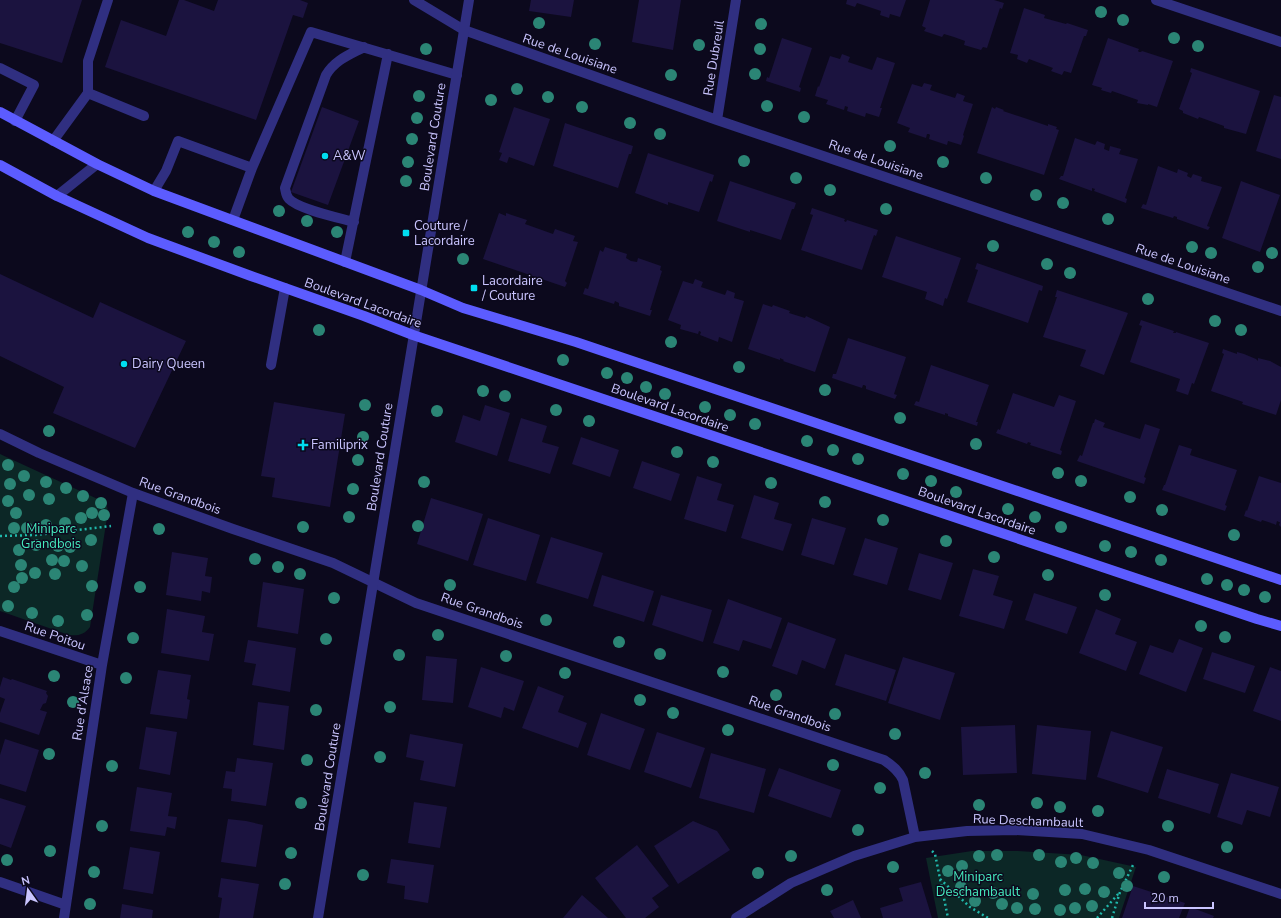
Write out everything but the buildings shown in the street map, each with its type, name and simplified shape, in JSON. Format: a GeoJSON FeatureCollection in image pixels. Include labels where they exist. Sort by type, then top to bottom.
{"type":"FeatureCollection","features":[{"type":"Feature","properties":{"kind":"main road"},"geometry":{"type":"LineString","coordinates":[[0,112],[14,121],[97,164],[154,191],[421,290],[464,308],[584,345],[1281,580]]}},
{"type":"Feature","properties":{"kind":"main road","name":"Boulevard Lacordaire"},"geometry":{"type":"LineString","coordinates":[[0,165],[57,196],[148,238],[413,335],[1281,626]]}},
{"type":"Feature","properties":{"kind":"street"},"geometry":{"type":"LineString","coordinates":[[53,141],[88,93],[88,61],[108,0]]}},
{"type":"Feature","properties":{"kind":"street","name":"Rue de Louisiane"},"geometry":{"type":"LineString","coordinates":[[414,0],[464,30],[717,120],[1280,308]]}},
{"type":"Feature","properties":{"kind":"street","name":"Boulevard Couture"},"geometry":{"type":"LineString","coordinates":[[318,918],[469,0]]}},
{"type":"Feature","properties":{"kind":"street","name":"Rue Dubreuil"},"geometry":{"type":"LineString","coordinates":[[717,120],[736,0]]}},
{"type":"Feature","properties":{"kind":"street"},"geometry":{"type":"LineString","coordinates":[[1156,0],[1281,42]]}},
{"type":"Feature","properties":{"kind":"street"},"geometry":{"type":"LineString","coordinates":[[232,220],[252,168],[311,32],[457,75]]}},
{"type":"Feature","properties":{"kind":"street"},"geometry":{"type":"LineString","coordinates":[[354,222],[300,206],[290,200],[286,195],[285,188],[326,75],[332,65],[364,47]]}},
{"type":"Feature","properties":{"kind":"street"},"geometry":{"type":"LineString","coordinates":[[345,262],[388,54]]}},
{"type":"Feature","properties":{"kind":"street"},"geometry":{"type":"LineString","coordinates":[[0,68],[34,85],[14,121]]}},
{"type":"Feature","properties":{"kind":"street"},"geometry":{"type":"LineString","coordinates":[[88,93],[144,116]]}},
{"type":"Feature","properties":{"kind":"street"},"geometry":{"type":"LineString","coordinates":[[154,191],[166,171],[178,140],[252,168]]}},
{"type":"Feature","properties":{"kind":"street"},"geometry":{"type":"LineString","coordinates":[[57,196],[97,164]]}},
{"type":"Feature","properties":{"kind":"street"},"geometry":{"type":"LineString","coordinates":[[272,365],[285,288]]}},
{"type":"Feature","properties":{"kind":"street","name":"Rue Grandbois"},"geometry":{"type":"LineString","coordinates":[[0,434],[39,453],[133,493],[333,563],[416,603],[884,760],[894,766],[903,780],[915,838]]}},
{"type":"Feature","properties":{"kind":"street","name":"Rue d'Alsace"},"geometry":{"type":"LineString","coordinates":[[64,918],[102,665],[133,493]]}},
{"type":"Feature","properties":{"kind":"street","name":"Rue Poitou"},"geometry":{"type":"LineString","coordinates":[[0,631],[102,665]]}},
{"type":"Feature","properties":{"kind":"street","name":"Rue Deschambault"},"geometry":{"type":"LineString","coordinates":[[736,918],[792,883],[854,856],[915,838],[967,831],[1015,830],[1082,834],[1141,848],[1281,894]]}},
{"type":"Feature","properties":{"kind":"street"},"geometry":{"type":"LineString","coordinates":[[0,882],[66,905]]}},
{"type":"Feature","properties":{"kind":"path"},"geometry":{"type":"LineString","coordinates":[[0,536],[36,535],[127,524]]}},
{"type":"Feature","properties":{"kind":"path"},"geometry":{"type":"LineString","coordinates":[[1112,918],[1120,892],[1141,848]]}},
{"type":"Feature","properties":{"kind":"path"},"geometry":{"type":"LineString","coordinates":[[935,854],[948,918]]}},
{"type":"Feature","properties":{"kind":"path"},"geometry":{"type":"LineString","coordinates":[[940,879],[970,906],[988,918]]}},
{"type":"Feature","properties":{"kind":"path"},"geometry":{"type":"LineString","coordinates":[[1097,918],[1120,892]]}},
{"type":"Feature","properties":{"kind":"green space","name":"Miniparc Grandbois"},"geometry":{"type":"Polygon","coordinates":[[[0,454],[102,501],[107,506],[108,511],[90,627],[83,633],[78,635],[69,635],[0,611],[0,454]]]}},
{"type":"Feature","properties":{"kind":"green space","name":"Miniparc Deschambault"},"geometry":{"type":"Polygon","coordinates":[[[972,851],[1018,851],[1081,855],[1136,867],[1119,918],[938,918],[926,858],[972,851]]]}},
{"type":"Feature","properties":{"kind":"place","name":"A&W"},"geometry":{"type":"Point","coordinates":[325,156]}},
{"type":"Feature","properties":{"kind":"place","name":"Couture / Lacordaire"},"geometry":{"type":"Point","coordinates":[406,233]}},
{"type":"Feature","properties":{"kind":"place","name":"Lacordaire / Couture"},"geometry":{"type":"Point","coordinates":[474,288]}},
{"type":"Feature","properties":{"kind":"place","name":"Dairy Queen"},"geometry":{"type":"Point","coordinates":[124,364]}},
{"type":"Feature","properties":{"kind":"place","name":"Familiprix"},"geometry":{"type":"Point","coordinates":[303,445]}}]}
